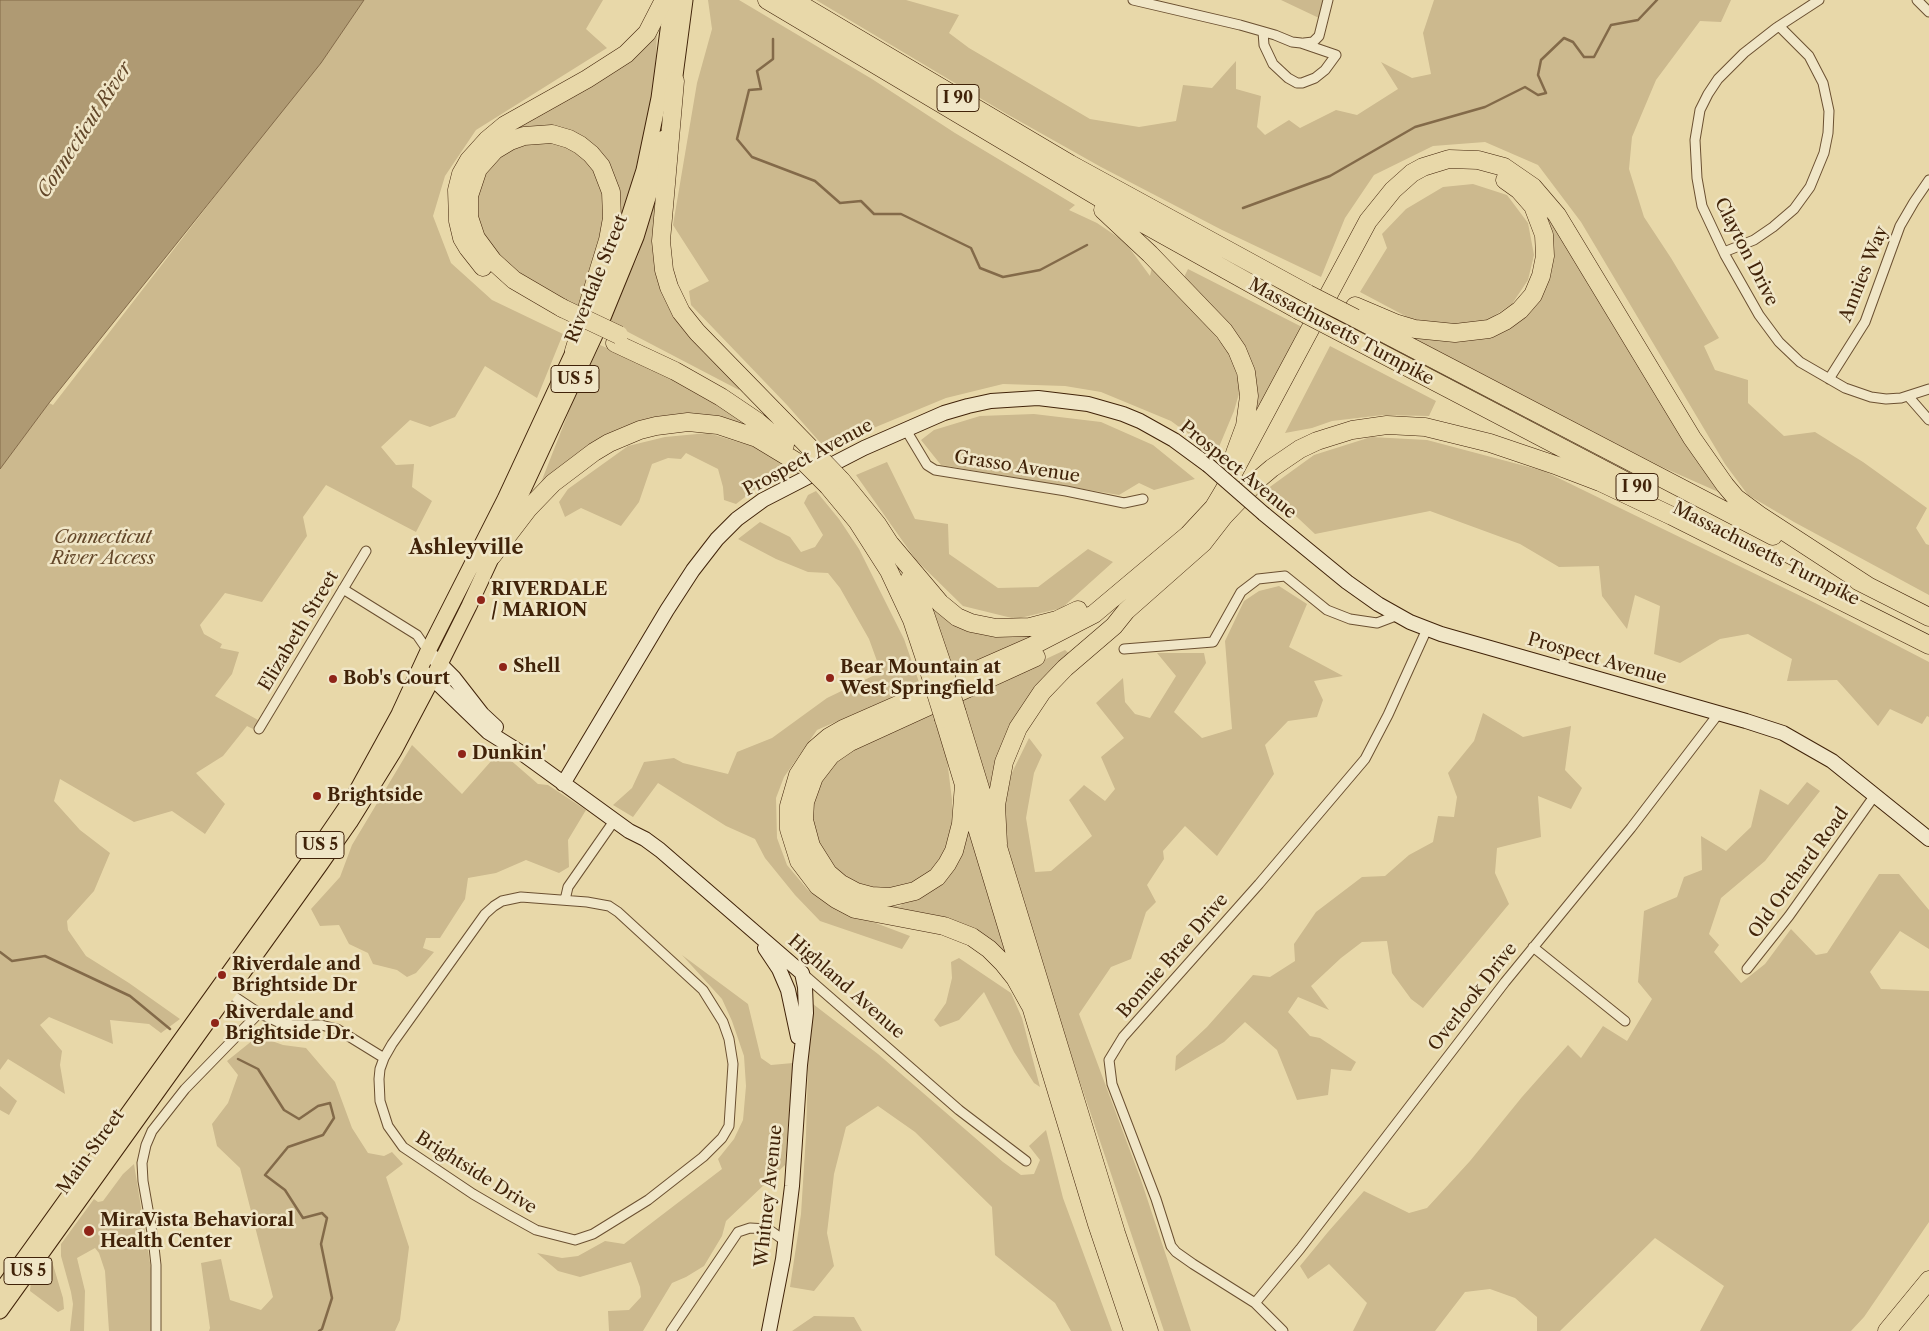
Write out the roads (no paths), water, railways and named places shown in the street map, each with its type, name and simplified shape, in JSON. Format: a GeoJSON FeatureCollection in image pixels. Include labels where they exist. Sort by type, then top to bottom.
{"type":"FeatureCollection","features":[{"type":"Feature","properties":{"kind":"highway"},"geometry":{"type":"LineString","coordinates":[[664,0],[646,33],[629,51],[603,70],[521,114],[478,148],[469,160],[459,182],[456,198],[462,238],[471,253],[490,274],[508,288],[740,395],[772,416],[799,438]]}},
{"type":"Feature","properties":{"kind":"highway","name":"Massachusetts Turnpike"},"geometry":{"type":"LineString","coordinates":[[767,0],[1142,223],[1298,310],[1929,639]]}},
{"type":"Feature","properties":{"kind":"highway","name":"Massachusetts Turnpike"},"geometry":{"type":"LineString","coordinates":[[792,0],[988,116],[1125,194],[1355,312],[1929,617]]}},
{"type":"Feature","properties":{"kind":"highway"},"geometry":{"type":"LineString","coordinates":[[675,81],[661,241],[664,270],[669,287],[681,312],[697,332],[734,368],[799,438],[807,460]]}},
{"type":"Feature","properties":{"kind":"highway"},"geometry":{"type":"LineString","coordinates":[[561,312],[498,266],[476,238],[469,217],[468,206],[471,186],[483,162],[502,145],[516,138],[531,134],[558,135],[580,145],[601,166],[611,192],[613,212],[608,240],[574,351]]}},
{"type":"Feature","properties":{"kind":"highway"},"geometry":{"type":"LineString","coordinates":[[998,844],[996,812],[999,784],[1008,750],[1030,708],[1049,684],[1082,652],[1114,626],[1126,610],[1203,543],[1258,429],[1357,239],[1384,200],[1402,181],[1423,167],[1449,159],[1478,160],[1496,164],[1511,170],[1533,187],[1549,204],[1584,258],[1692,438],[1715,472],[1736,498],[1868,586]]}},
{"type":"Feature","properties":{"kind":"highway"},"geometry":{"type":"LineString","coordinates":[[1219,512],[1243,484],[1252,462],[1357,258],[1383,216],[1402,194],[1413,185],[1436,174],[1448,170],[1470,169],[1490,174],[1511,184],[1526,198],[1538,215],[1545,245],[1541,276],[1533,295],[1527,303],[1513,316],[1497,326],[1478,332],[1467,333],[1428,331],[1355,312]]}},
{"type":"Feature","properties":{"kind":"highway"},"geometry":{"type":"LineString","coordinates":[[1075,183],[1136,240],[1220,326],[1233,342],[1241,357],[1249,387],[1247,415],[1219,512]]}},
{"type":"Feature","properties":{"kind":"highway"},"geometry":{"type":"LineString","coordinates":[[617,339],[721,397],[758,422],[807,460],[829,481],[864,506],[891,545],[930,592],[945,608],[963,620],[979,625],[1006,628],[1037,626],[1066,617],[1086,606],[1112,599]]}},
{"type":"Feature","properties":{"kind":"highway"},"geometry":{"type":"LineString","coordinates":[[492,556],[528,509],[553,483],[594,452],[609,443],[640,430],[672,424],[704,423],[718,425],[757,438],[807,460]]}},
{"type":"Feature","properties":{"kind":"highway"},"geometry":{"type":"LineString","coordinates":[[1030,1006],[1015,978],[1003,963],[989,949],[972,937],[944,926],[855,909],[836,899],[818,886],[799,862],[791,841],[788,817],[791,795],[803,765],[815,749],[829,737],[843,729],[1061,632],[1094,614],[1259,478],[1300,449],[1317,441],[1369,427],[1404,425],[1425,427],[1514,450],[1600,482],[1698,528],[1929,645]]}},
{"type":"Feature","properties":{"kind":"highway"},"geometry":{"type":"LineString","coordinates":[[829,481],[863,529],[889,571],[937,670]]}},
{"type":"Feature","properties":{"kind":"highway"},"geometry":{"type":"LineString","coordinates":[[891,545],[918,596],[951,716],[998,844],[1116,1233],[1149,1331]]}},
{"type":"Feature","properties":{"kind":"highway"},"geometry":{"type":"LineString","coordinates":[[964,784],[961,824],[954,851],[948,864],[937,877],[915,891],[890,898],[856,892],[841,884],[828,873],[810,846],[804,820],[808,793],[819,770],[838,750],[862,737],[1036,657],[1126,610]]}},
{"type":"Feature","properties":{"kind":"highway"},"geometry":{"type":"LineString","coordinates":[[951,716],[964,784],[1097,1224],[1133,1331]]}},
{"type":"Feature","properties":{"kind":"highway"},"geometry":{"type":"LineString","coordinates":[[1887,1331],[1929,1280]]}},
{"type":"Feature","properties":{"kind":"main road","name":"Riverdale Street"},"geometry":{"type":"LineString","coordinates":[[208,1013],[355,794],[383,746],[428,651],[502,506],[574,351],[618,251],[644,170],[659,98],[672,0]]}},
{"type":"Feature","properties":{"kind":"main road","name":"Riverdale Street"},"geometry":{"type":"LineString","coordinates":[[208,1013],[229,993],[359,808],[394,751],[440,664],[492,556],[586,356],[636,237],[657,166],[675,81],[685,0]]}},
{"type":"Feature","properties":{"kind":"main road","name":"Main Street"},"geometry":{"type":"LineString","coordinates":[[0,1292],[208,1013]]}},
{"type":"Feature","properties":{"kind":"main road","name":"Main Street"},"geometry":{"type":"LineString","coordinates":[[0,1311],[208,1013]]}},
{"type":"Feature","properties":{"kind":"street"},"geometry":{"type":"LineString","coordinates":[[1133,0],[1263,32],[1336,55],[1325,70],[1315,78],[1297,83],[1272,64],[1264,44],[1263,32]]}},
{"type":"Feature","properties":{"kind":"street"},"geometry":{"type":"LineString","coordinates":[[1301,43],[1311,43],[1319,36],[1328,0]]}},
{"type":"Feature","properties":{"kind":"street","name":"Clayton Drive"},"geometry":{"type":"LineString","coordinates":[[1819,0],[1744,52],[1718,79],[1704,101],[1698,120],[1695,152],[1698,192],[1706,218],[1759,315],[1779,342],[1800,362],[1845,388],[1871,398],[1886,399],[1908,396],[1929,389]]}},
{"type":"Feature","properties":{"kind":"street"},"geometry":{"type":"LineString","coordinates":[[1917,0],[1929,12]]}},
{"type":"Feature","properties":{"kind":"street"},"geometry":{"type":"LineString","coordinates":[[1724,252],[1754,240],[1794,209],[1810,187],[1824,153],[1828,133],[1829,111],[1823,84],[1810,56],[1779,26]]}},
{"type":"Feature","properties":{"kind":"street","name":"Annies Way"},"geometry":{"type":"LineString","coordinates":[[1828,379],[1865,322],[1900,226],[1929,180]]}},
{"type":"Feature","properties":{"kind":"street"},"geometry":{"type":"LineString","coordinates":[[1908,396],[1929,420]]}},
{"type":"Feature","properties":{"kind":"street","name":"Prospect Avenue"},"geometry":{"type":"LineString","coordinates":[[566,780],[667,610],[693,570],[720,536],[742,514],[763,500],[840,460],[944,413],[991,401],[1038,398],[1071,401],[1106,408],[1140,421],[1174,440],[1208,465],[1347,582],[1398,615],[1427,629],[1504,653],[1760,725],[1794,738],[1832,761],[1929,839]]}},
{"type":"Feature","properties":{"kind":"street","name":"Grasso Avenue"},"geometry":{"type":"LineString","coordinates":[[906,430],[927,465],[935,470],[1066,491],[1124,503],[1142,499]]}},
{"type":"Feature","properties":{"kind":"street","name":"Elizabeth Street"},"geometry":{"type":"LineString","coordinates":[[259,729],[366,551]]}},
{"type":"Feature","properties":{"kind":"street"},"geometry":{"type":"LineString","coordinates":[[1124,649],[1213,642],[1241,592],[1258,580],[1267,578],[1285,576],[1327,610],[1350,619],[1376,623],[1398,615]]}},
{"type":"Feature","properties":{"kind":"street"},"geometry":{"type":"LineString","coordinates":[[343,589],[417,635],[428,651]]}},
{"type":"Feature","properties":{"kind":"street","name":"Bonnie Brae Drive"},"geometry":{"type":"LineString","coordinates":[[1283,1331],[1255,1303],[1193,1264],[1171,1246],[1154,1193],[1112,1084],[1109,1060],[1123,1037],[1265,877],[1365,759],[1385,721],[1427,629]]}},
{"type":"Feature","properties":{"kind":"street","name":"Highland Avenue"},"geometry":{"type":"LineString","coordinates":[[428,651],[493,725],[527,746],[614,821],[644,839],[695,879],[802,973]]}},
{"type":"Feature","properties":{"kind":"street","name":"Highland Avenue"},"geometry":{"type":"LineString","coordinates":[[419,670],[432,678],[480,725],[634,826],[644,839]]}},
{"type":"Feature","properties":{"kind":"street","name":"Overlook Drive"},"geometry":{"type":"LineString","coordinates":[[1255,1303],[1318,1226],[1533,947],[1631,828],[1719,713]]}},
{"type":"Feature","properties":{"kind":"street","name":"Old Orchard Road"},"geometry":{"type":"LineString","coordinates":[[1747,970],[1789,916],[1875,795]]}},
{"type":"Feature","properties":{"kind":"street"},"geometry":{"type":"LineString","coordinates":[[565,900],[568,887],[614,821]]}},
{"type":"Feature","properties":{"kind":"street","name":"Brightside Drive"},"geometry":{"type":"LineString","coordinates":[[514,898],[565,900],[605,905],[618,912],[703,990],[720,1015],[729,1039],[733,1064],[731,1114],[729,1126],[722,1138],[703,1157],[648,1200],[593,1234],[575,1240],[538,1230],[509,1215],[473,1194],[403,1147],[392,1132],[382,1109],[379,1079],[384,1058],[490,908],[502,901],[514,898]]}},
{"type":"Feature","properties":{"kind":"street","name":"Whitney Avenue"},"geometry":{"type":"LineString","coordinates":[[754,932],[779,968],[788,990],[797,1027],[800,1065]]}},
{"type":"Feature","properties":{"kind":"street"},"geometry":{"type":"LineString","coordinates":[[1533,947],[1625,1021]]}},
{"type":"Feature","properties":{"kind":"street","name":"Whitney Avenue"},"geometry":{"type":"LineString","coordinates":[[770,1331],[792,1186],[800,1065],[809,986],[802,973]]}},
{"type":"Feature","properties":{"kind":"street"},"geometry":{"type":"LineString","coordinates":[[788,990],[809,986]]}},
{"type":"Feature","properties":{"kind":"street","name":"Highland Avenue"},"geometry":{"type":"LineString","coordinates":[[809,986],[959,1110],[1026,1161]]}},
{"type":"Feature","properties":{"kind":"street"},"geometry":{"type":"LineString","coordinates":[[229,993],[259,1013],[280,1022],[294,1025],[321,1025],[337,1029],[384,1058]]}},
{"type":"Feature","properties":{"kind":"street"},"geometry":{"type":"LineString","coordinates":[[156,1331],[154,1238],[143,1181],[142,1163],[146,1145],[152,1131],[185,1089],[259,1013]]}},
{"type":"Feature","properties":{"kind":"street"},"geometry":{"type":"LineString","coordinates":[[671,1331],[738,1232],[750,1228],[768,1229],[785,1241]]}},
{"type":"Feature","properties":{"kind":"water","name":"Connecticut River"},"geometry":{"type":"Polygon","coordinates":[[[0,0],[364,0],[321,63],[49,403],[0,469],[0,0]]]}},
{"type":"Feature","properties":{"kind":"waterway"},"geometry":{"type":"LineString","coordinates":[[1243,208],[1330,176],[1415,127],[1485,107],[1525,87],[1538,95],[1546,93],[1538,75],[1541,60],[1564,38],[1573,42],[1584,57],[1594,57],[1611,25],[1638,20],[1657,0]]}},
{"type":"Feature","properties":{"kind":"waterway"},"geometry":{"type":"LineString","coordinates":[[773,39],[773,59],[757,71],[761,89],[749,90],[737,139],[752,157],[815,181],[840,203],[861,201],[874,214],[901,214],[971,248],[980,268],[1003,277],[1040,270],[1087,245]]}},
{"type":"Feature","properties":{"kind":"waterway"},"geometry":{"type":"LineString","coordinates":[[0,952],[12,961],[45,956],[130,996],[170,1029]]}},
{"type":"Feature","properties":{"kind":"waterway"},"geometry":{"type":"LineString","coordinates":[[238,1059],[258,1069],[284,1110],[299,1119],[318,1106],[330,1103],[334,1118],[323,1135],[288,1147],[265,1175],[285,1190],[303,1218],[322,1213],[327,1218],[321,1244],[332,1298],[322,1329],[319,1331]]}},
{"type":"Feature","properties":{"kind":"place","name":"RIVERDALE / MARION"},"geometry":{"type":"Point","coordinates":[481,600]}},
{"type":"Feature","properties":{"kind":"place","name":"Shell"},"geometry":{"type":"Point","coordinates":[503,667]}},
{"type":"Feature","properties":{"kind":"place","name":"Bear Mountain at West Springfield"},"geometry":{"type":"Point","coordinates":[830,678]}},
{"type":"Feature","properties":{"kind":"place","name":"Bob's Court"},"geometry":{"type":"Point","coordinates":[333,679]}},
{"type":"Feature","properties":{"kind":"place","name":"Dunkin'"},"geometry":{"type":"Point","coordinates":[462,754]}},
{"type":"Feature","properties":{"kind":"place","name":"Brightside"},"geometry":{"type":"Point","coordinates":[317,796]}},
{"type":"Feature","properties":{"kind":"place","name":"Riverdale and Brightside Dr"},"geometry":{"type":"Point","coordinates":[222,975]}},
{"type":"Feature","properties":{"kind":"place","name":"Riverdale and Brightside Dr."},"geometry":{"type":"Point","coordinates":[215,1023]}},
{"type":"Feature","properties":{"kind":"place","name":"MiraVista Behavioral Health Center"},"geometry":{"type":"Point","coordinates":[89,1231]}},
{"type":"Feature","properties":{"kind":"district","name":"Ashleyville"},"geometry":{"type":"Point","coordinates":[466,548]}},
{"type":"Feature","properties":{"kind":"park label","name":"Connecticut River Access"},"geometry":{"type":"Point","coordinates":[103,548]}}]}
